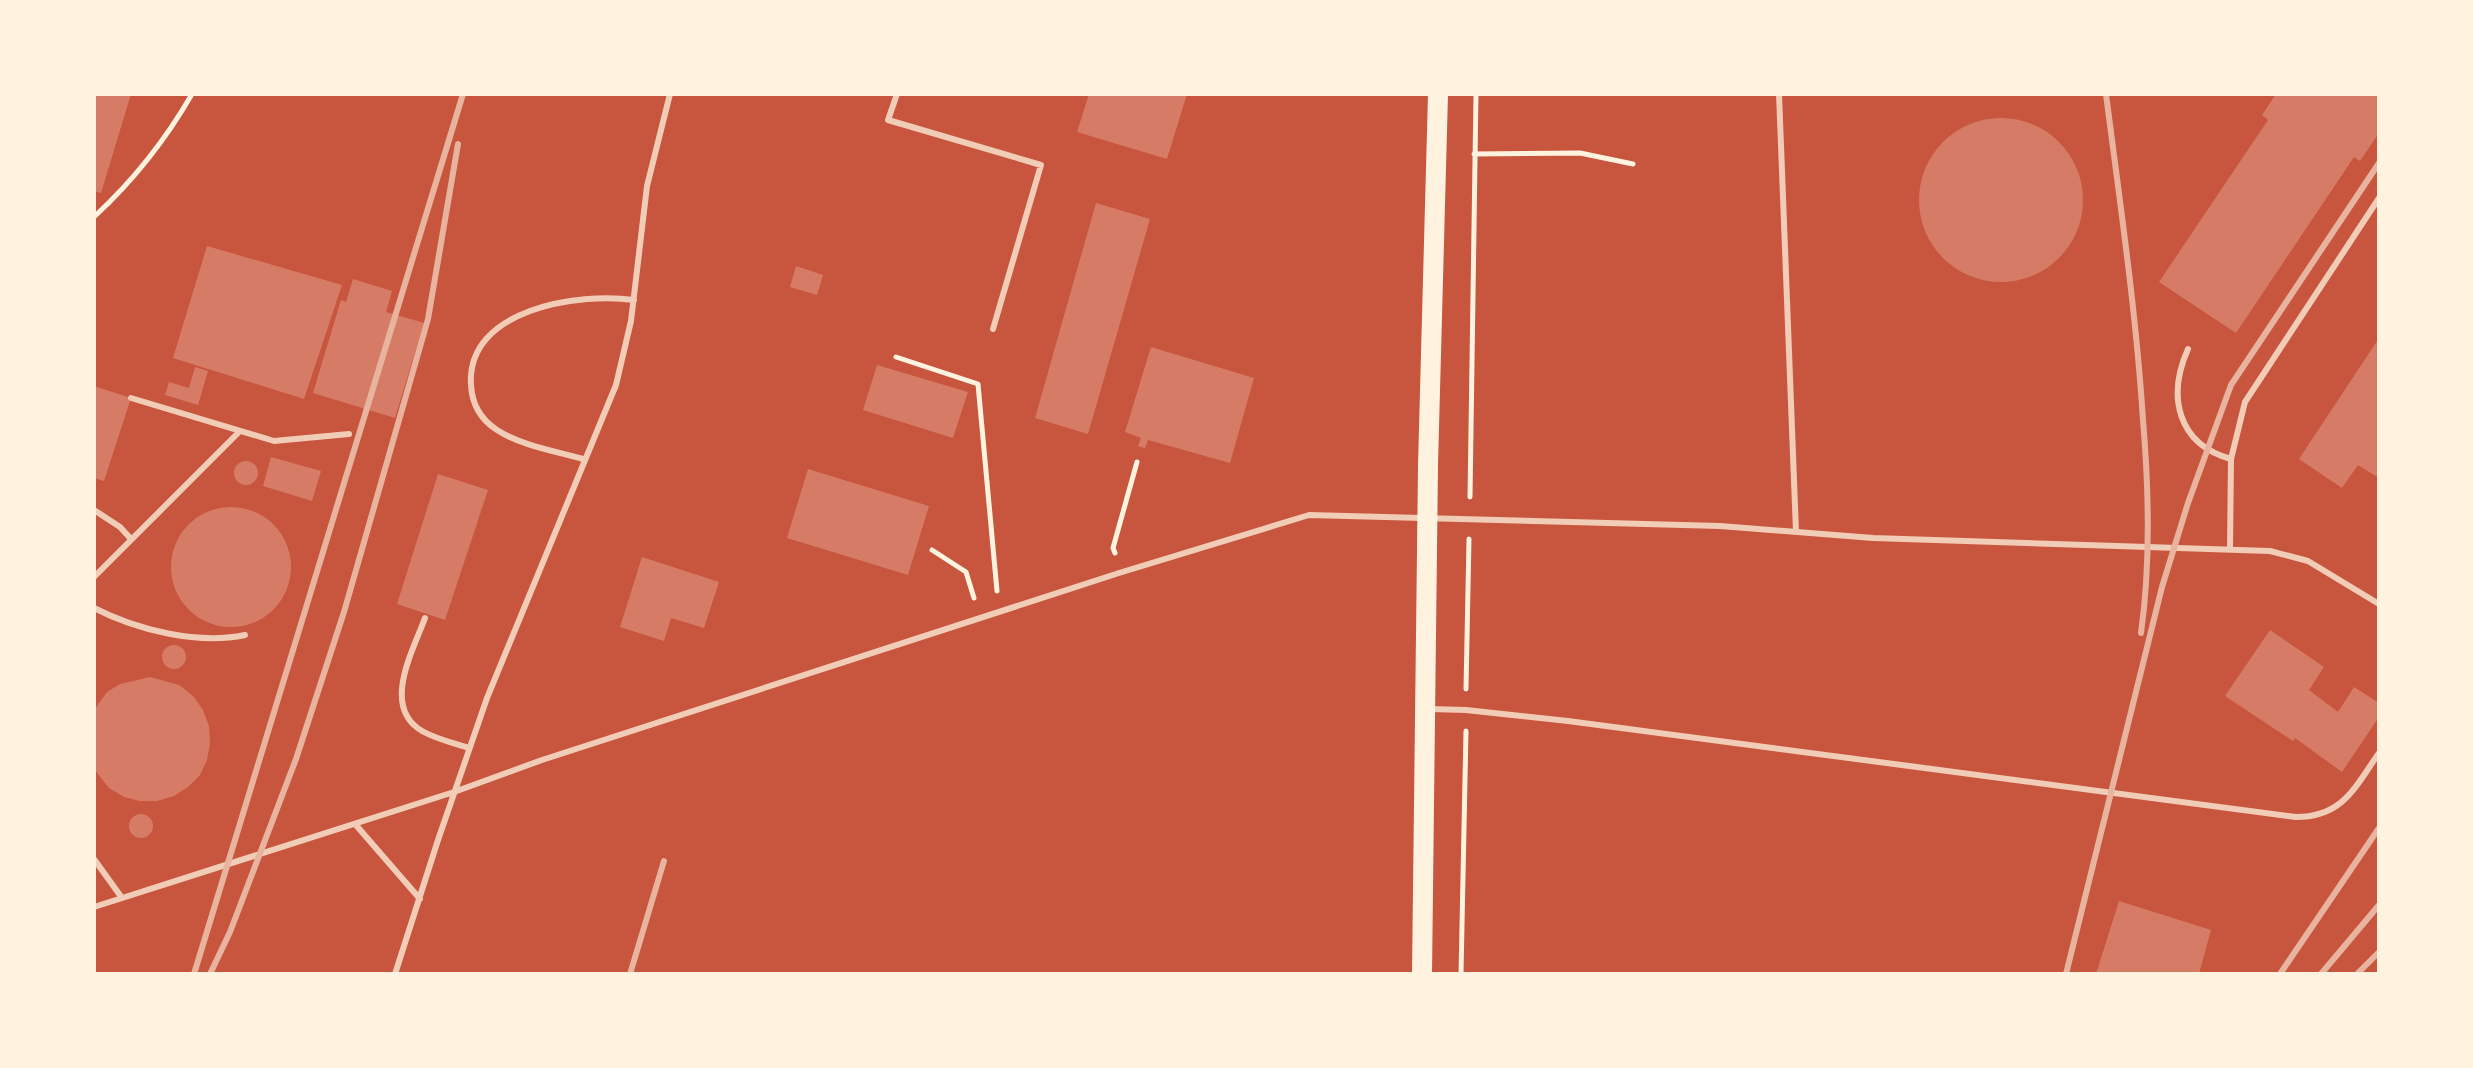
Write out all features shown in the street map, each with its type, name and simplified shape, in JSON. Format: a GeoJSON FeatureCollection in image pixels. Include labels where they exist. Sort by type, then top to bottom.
{"type":"FeatureCollection","features":[{"type":"Feature","properties":{"kind":"main road"},"geometry":{"type":"LineString","coordinates":[[1422,974],[1428,465],[1438,94]]}},
{"type":"Feature","properties":{"kind":"lane"},"geometry":{"type":"LineString","coordinates":[[395,974],[469,748],[583,459],[616,385],[627,347],[647,186],[670,94]]}},
{"type":"Feature","properties":{"kind":"lane"},"geometry":{"type":"LineString","coordinates":[[897,94],[888,120],[1041,165],[993,329]]}},
{"type":"Feature","properties":{"kind":"lane"},"geometry":{"type":"LineString","coordinates":[[1779,94],[1796,532]]}},
{"type":"Feature","properties":{"kind":"lane"},"geometry":{"type":"LineString","coordinates":[[2230,549],[2231,459],[2239,420],[2252,388],[2379,198]]}},
{"type":"Feature","properties":{"kind":"lane"},"geometry":{"type":"LineString","coordinates":[[583,459],[519,442],[481,417],[473,401],[472,361],[480,345],[491,334],[508,322],[547,305],[590,298],[634,300]]}},
{"type":"Feature","properties":{"kind":"lane"},"geometry":{"type":"LineString","coordinates":[[2188,349],[2178,378],[2179,408],[2188,431],[2196,440],[2231,459]]}},
{"type":"Feature","properties":{"kind":"lane"},"geometry":{"type":"LineString","coordinates":[[131,398],[274,441],[349,434]]}},
{"type":"Feature","properties":{"kind":"lane"},"geometry":{"type":"LineString","coordinates":[[94,577],[239,432]]}},
{"type":"Feature","properties":{"kind":"lane"},"geometry":{"type":"LineString","coordinates":[[94,510],[120,527],[131,539]]}},
{"type":"Feature","properties":{"kind":"lane"},"geometry":{"type":"LineString","coordinates":[[94,907],[1119,573],[1309,515],[1720,526],[1862,537],[2230,549],[2290,554],[2308,561],[2379,604]]}},
{"type":"Feature","properties":{"kind":"lane"},"geometry":{"type":"LineString","coordinates":[[94,608],[124,620],[191,637],[209,639],[245,635]]}},
{"type":"Feature","properties":{"kind":"lane"},"geometry":{"type":"LineString","coordinates":[[425,618],[401,689],[402,707],[419,729],[469,748]]}},
{"type":"Feature","properties":{"kind":"lane"},"geometry":{"type":"LineString","coordinates":[[1425,709],[1466,710],[1584,723],[2296,817],[2325,814],[2337,807],[2348,797],[2379,753]]}},
{"type":"Feature","properties":{"kind":"lane"},"geometry":{"type":"LineString","coordinates":[[355,824],[420,899]]}},
{"type":"Feature","properties":{"kind":"lane"},"geometry":{"type":"LineString","coordinates":[[94,859],[122,898]]}},
{"type":"Feature","properties":{"kind":"path"},"geometry":{"type":"LineString","coordinates":[[94,217],[121,192],[160,147],[192,94]]}},
{"type":"Feature","properties":{"kind":"path"},"geometry":{"type":"LineString","coordinates":[[1471,468],[1476,94]]}},
{"type":"Feature","properties":{"kind":"path"},"geometry":{"type":"LineString","coordinates":[[1437,154],[1580,153],[1633,164]]}},
{"type":"Feature","properties":{"kind":"path"},"geometry":{"type":"LineString","coordinates":[[896,357],[978,384],[999,612]]}},
{"type":"Feature","properties":{"kind":"path"},"geometry":{"type":"LineString","coordinates":[[1119,573],[1113,548],[1137,462]]}},
{"type":"Feature","properties":{"kind":"path"},"geometry":{"type":"LineString","coordinates":[[932,550],[966,572],[980,618]]}},
{"type":"Feature","properties":{"kind":"path"},"geometry":{"type":"LineString","coordinates":[[1461,974],[1468,573]]}},
{"type":"Feature","properties":{"kind":"building"},"geometry":{"type":"Polygon","coordinates":[[[94,94],[131,94],[101,193],[94,191],[94,94]]]}},
{"type":"Feature","properties":{"kind":"building"},"geometry":{"type":"Polygon","coordinates":[[[1089,94],[1187,94],[1167,159],[1077,132],[1089,94]]]}},
{"type":"Feature","properties":{"kind":"building"},"geometry":{"type":"Polygon","coordinates":[[[2276,94],[2379,94],[2379,133],[2360,161],[2354,157],[2236,333],[2159,282],[2268,120],[2262,115],[2276,94]]]}},
{"type":"Feature","properties":{"kind":"building"},"geometry":{"type":"Polygon","coordinates":[[[2001,118],[2032,124],[2059,142],[2077,169],[2083,200],[2077,231],[2059,258],[2032,276],[2001,282],[1970,276],[1943,258],[1925,231],[1919,200],[1925,169],[1943,142],[1970,124],[2001,118]]]}},
{"type":"Feature","properties":{"kind":"building"},"geometry":{"type":"Polygon","coordinates":[[[1096,203],[1150,219],[1088,434],[1035,418],[1096,203]]]}},
{"type":"Feature","properties":{"kind":"building"},"geometry":{"type":"Polygon","coordinates":[[[207,246],[342,285],[304,399],[173,358],[207,246]]]}},
{"type":"Feature","properties":{"kind":"building"},"geometry":{"type":"Polygon","coordinates":[[[796,266],[823,275],[817,295],[790,287],[796,266]]]}},
{"type":"Feature","properties":{"kind":"building"},"geometry":{"type":"Polygon","coordinates":[[[353,279],[392,291],[386,312],[424,323],[395,418],[313,393],[341,300],[346,302],[353,279]]]}},
{"type":"Feature","properties":{"kind":"building"},"geometry":{"type":"Polygon","coordinates":[[[2379,338],[2379,478],[2358,465],[2342,488],[2299,459],[2379,338]]]}},
{"type":"Feature","properties":{"kind":"building"},"geometry":{"type":"Polygon","coordinates":[[[1151,347],[1254,378],[1230,463],[1148,440],[1145,448],[1141,447],[1138,446],[1141,438],[1125,432],[1151,347]]]}},
{"type":"Feature","properties":{"kind":"building"},"geometry":{"type":"Polygon","coordinates":[[[877,365],[968,392],[953,438],[863,410],[877,365]]]}},
{"type":"Feature","properties":{"kind":"building"},"geometry":{"type":"Polygon","coordinates":[[[195,367],[208,371],[198,405],[165,395],[169,382],[189,388],[195,367]]]}},
{"type":"Feature","properties":{"kind":"building"},"geometry":{"type":"Polygon","coordinates":[[[94,386],[131,398],[104,481],[94,478],[94,386]]]}},
{"type":"Feature","properties":{"kind":"building"},"geometry":{"type":"Polygon","coordinates":[[[271,457],[321,471],[312,501],[263,486],[271,457]]]}},
{"type":"Feature","properties":{"kind":"building"},"geometry":{"type":"Polygon","coordinates":[[[246,461],[254,465],[258,473],[254,481],[246,485],[238,481],[234,473],[238,465],[246,461]]]}},
{"type":"Feature","properties":{"kind":"building"},"geometry":{"type":"Polygon","coordinates":[[[808,469],[929,506],[908,575],[787,538],[808,469]]]}},
{"type":"Feature","properties":{"kind":"building"},"geometry":{"type":"Polygon","coordinates":[[[438,474],[488,490],[445,620],[397,604],[438,474]]]}},
{"type":"Feature","properties":{"kind":"building"},"geometry":{"type":"Polygon","coordinates":[[[231,507],[254,512],[273,525],[286,544],[291,567],[286,590],[273,609],[254,622],[231,627],[208,622],[189,609],[176,590],[171,567],[176,544],[189,525],[208,512],[231,507]]]}},
{"type":"Feature","properties":{"kind":"building"},"geometry":{"type":"Polygon","coordinates":[[[642,557],[719,582],[704,628],[671,618],[664,641],[620,627],[642,557]]]}},
{"type":"Feature","properties":{"kind":"building"},"geometry":{"type":"Polygon","coordinates":[[[2270,630],[2324,667],[2309,690],[2338,712],[2354,687],[2379,703],[2379,717],[2342,772],[2295,738],[2293,741],[2225,696],[2270,630]]]}},
{"type":"Feature","properties":{"kind":"building"},"geometry":{"type":"Polygon","coordinates":[[[174,645],[182,649],[186,657],[182,665],[174,669],[166,665],[162,657],[166,649],[174,645]]]}},
{"type":"Feature","properties":{"kind":"building"},"geometry":{"type":"Polygon","coordinates":[[[150,677],[179,685],[193,696],[209,726],[210,743],[200,775],[188,787],[174,796],[157,801],[140,801],[124,797],[109,788],[94,769],[94,710],[107,692],[120,684],[150,677]]]}},
{"type":"Feature","properties":{"kind":"building"},"geometry":{"type":"Polygon","coordinates":[[[141,814],[149,818],[153,826],[149,834],[141,838],[133,834],[129,826],[133,818],[141,814]]]}},
{"type":"Feature","properties":{"kind":"building"},"geometry":{"type":"Polygon","coordinates":[[[2119,901],[2211,930],[2199,974],[2096,974],[2119,901]]]}},
{"type":"Feature","properties":{"kind":"railway"},"geometry":{"type":"LineString","coordinates":[[194,974],[463,94]]}},
{"type":"Feature","properties":{"kind":"railway"},"geometry":{"type":"LineString","coordinates":[[2106,94],[2132,298],[2145,447],[2148,553],[2141,633]]}},
{"type":"Feature","properties":{"kind":"railway"},"geometry":{"type":"LineString","coordinates":[[210,974],[230,932],[296,759],[344,612],[428,319],[458,144]]}},
{"type":"Feature","properties":{"kind":"railway"},"geometry":{"type":"LineString","coordinates":[[2066,974],[2162,587],[2188,503],[2231,385],[2379,163]]}},
{"type":"Feature","properties":{"kind":"railway"},"geometry":{"type":"LineString","coordinates":[[2280,974],[2379,828]]}},
{"type":"Feature","properties":{"kind":"railway"},"geometry":{"type":"LineString","coordinates":[[630,974],[664,861]]}},
{"type":"Feature","properties":{"kind":"railway"},"geometry":{"type":"LineString","coordinates":[[2321,974],[2379,905]]}},
{"type":"Feature","properties":{"kind":"railway"},"geometry":{"type":"LineString","coordinates":[[2357,974],[2379,952]]}}]}
